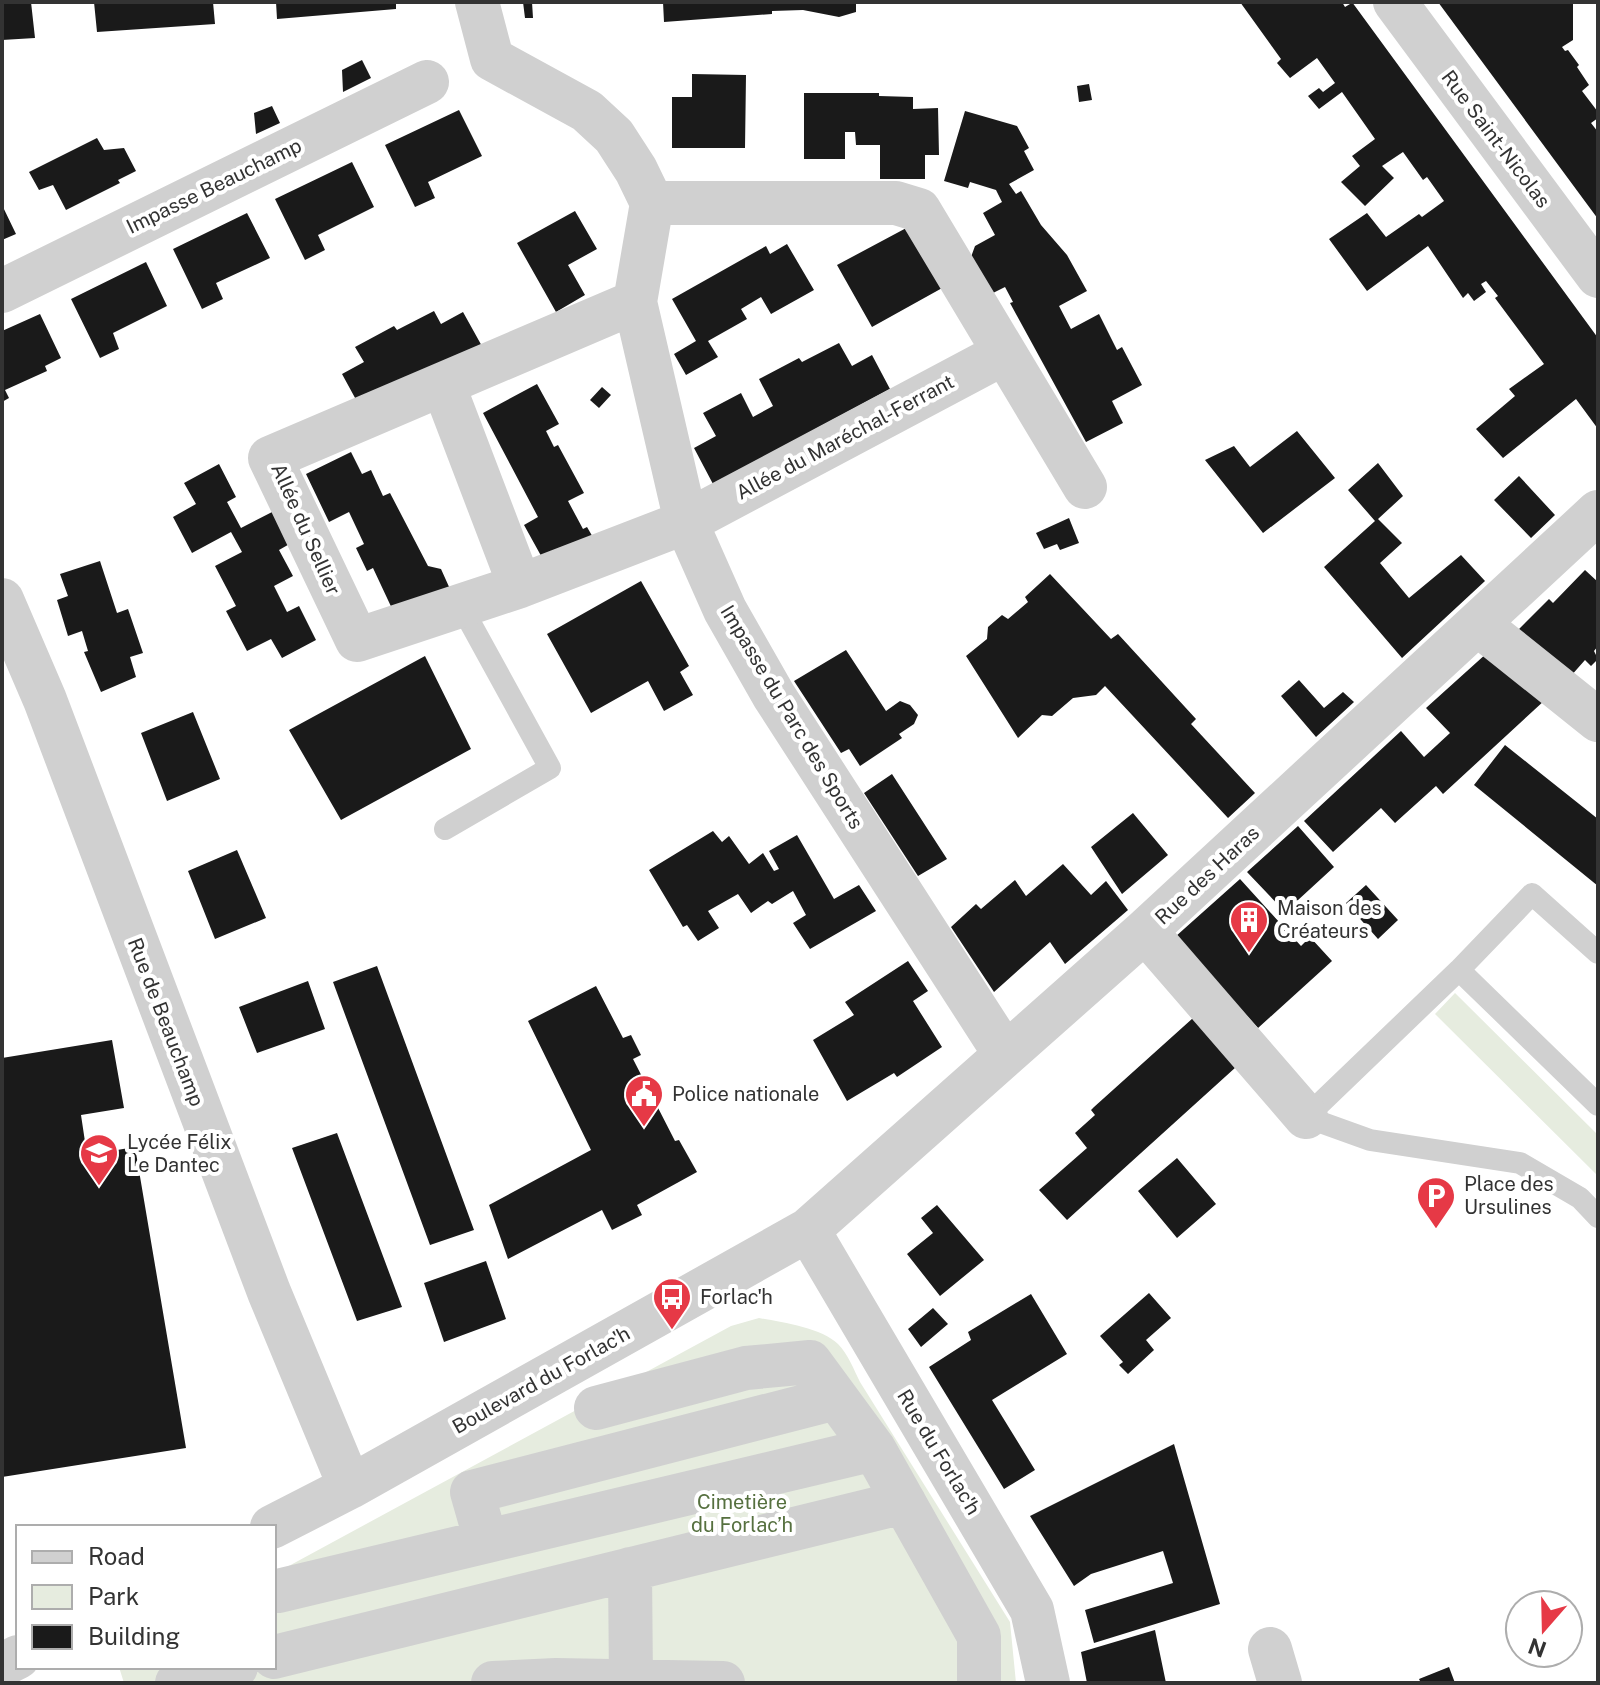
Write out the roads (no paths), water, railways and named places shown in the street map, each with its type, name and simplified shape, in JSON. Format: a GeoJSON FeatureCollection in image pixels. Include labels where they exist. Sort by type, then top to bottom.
{"type":"FeatureCollection","features":[{"type":"Feature","properties":{"kind":"street"},"geometry":{"type":"LineString","coordinates":[[477,2],[492,59],[587,111],[614,136],[652,203],[896,203],[919,210],[1085,487]]}},
{"type":"Feature","properties":{"kind":"street","name":"Rue Saint-Nicolas"},"geometry":{"type":"LineString","coordinates":[[1395,2],[1598,276]]}},
{"type":"Feature","properties":{"kind":"street","name":"Impasse Beauchamp"},"geometry":{"type":"LineString","coordinates":[[2,291],[427,82]]}},
{"type":"Feature","properties":{"kind":"street","name":"Impasse du Parc des Sports"},"geometry":{"type":"LineString","coordinates":[[652,203],[635,302],[686,522],[725,610],[774,696],[1005,1054]]}},
{"type":"Feature","properties":{"kind":"street","name":"Allée du Sellier"},"geometry":{"type":"LineString","coordinates":[[635,302],[270,458],[357,640],[520,586],[686,522]]}},
{"type":"Feature","properties":{"kind":"street","name":"Allée du Maréchal-Ferrant"},"geometry":{"type":"LineString","coordinates":[[686,522],[1004,353]]}},
{"type":"Feature","properties":{"kind":"street"},"geometry":{"type":"LineString","coordinates":[[443,384],[520,586]]}},
{"type":"Feature","properties":{"kind":"street","name":"Rue des Haras"},"geometry":{"type":"LineString","coordinates":[[808,1230],[1145,931],[1598,512]]}},
{"type":"Feature","properties":{"kind":"street","name":"Rue de Beauchamp"},"geometry":{"type":"LineString","coordinates":[[2,600],[45,700],[269,1292],[350,1487]]}},
{"type":"Feature","properties":{"kind":"street"},"geometry":{"type":"LineString","coordinates":[[1479,625],[1598,720]]}},
{"type":"Feature","properties":{"kind":"street"},"geometry":{"type":"LineString","coordinates":[[1145,931],[1306,1117]]}},
{"type":"Feature","properties":{"kind":"street","name":"Boulevard du Forlac'h"},"geometry":{"type":"LineString","coordinates":[[276,1525],[350,1487],[808,1230]]}},
{"type":"Feature","properties":{"kind":"street","name":"Rue du Forlac'h"},"geometry":{"type":"LineString","coordinates":[[808,1230],[1032,1610],[1048,1683]]}},
{"type":"Feature","properties":{"kind":"street"},"geometry":{"type":"LineString","coordinates":[[596,1408],[746,1368],[810,1362],[874,1449],[979,1636],[979,1683]]}},
{"type":"Feature","properties":{"kind":"street"},"geometry":{"type":"LineString","coordinates":[[486,1541],[472,1492],[836,1398]]}},
{"type":"Feature","properties":{"kind":"street"},"geometry":{"type":"LineString","coordinates":[[278,1591],[874,1449]]}},
{"type":"Feature","properties":{"kind":"street"},"geometry":{"type":"LineString","coordinates":[[276,1657],[904,1502]]}},
{"type":"Feature","properties":{"kind":"street"},"geometry":{"type":"LineString","coordinates":[[630,1569],[631,1682]]}},
{"type":"Feature","properties":{"kind":"street"},"geometry":{"type":"LineString","coordinates":[[177,1683],[229,1669]]}},
{"type":"Feature","properties":{"kind":"street"},"geometry":{"type":"LineString","coordinates":[[493,1683],[556,1680],[723,1683]]}},
{"type":"Feature","properties":{"kind":"lane"},"geometry":{"type":"LineString","coordinates":[[445,829],[550,768],[461,606]]}},
{"type":"Feature","properties":{"kind":"lane"},"geometry":{"type":"LineString","coordinates":[[1598,953],[1532,894],[1459,970],[1306,1117],[1370,1140],[1520,1163],[1580,1198],[1598,1217]]}},
{"type":"Feature","properties":{"kind":"lane"},"geometry":{"type":"LineString","coordinates":[[1459,970],[1598,1105]]}},
{"type":"Feature","properties":{"kind":"place","name":"Maison des Créateurs"},"geometry":{"type":"Point","coordinates":[1249,954]}},
{"type":"Feature","properties":{"kind":"place","name":"Police nationale"},"geometry":{"type":"Point","coordinates":[644,1128]}},
{"type":"Feature","properties":{"kind":"place","name":"Lycée Félix Le Dantec"},"geometry":{"type":"Point","coordinates":[99,1187]}},
{"type":"Feature","properties":{"kind":"place","name":"Place des Ursulines"},"geometry":{"type":"Point","coordinates":[1436,1230]}},
{"type":"Feature","properties":{"kind":"place","name":"Forlac'h"},"geometry":{"type":"Point","coordinates":[672,1331]}},
{"type":"Feature","properties":{"kind":"park label","name":"Cimetière du Forlac’h"},"geometry":{"type":"Point","coordinates":[742,1514]}}]}
